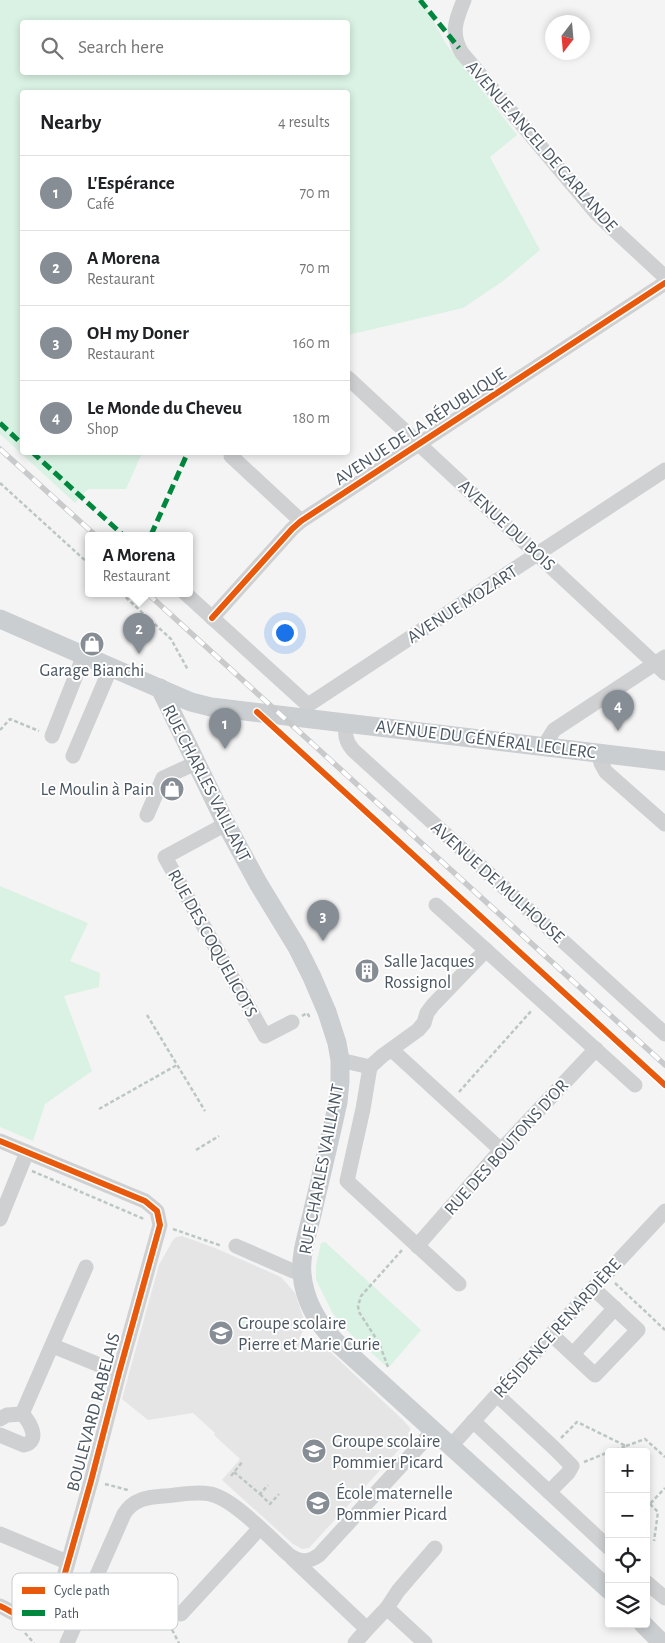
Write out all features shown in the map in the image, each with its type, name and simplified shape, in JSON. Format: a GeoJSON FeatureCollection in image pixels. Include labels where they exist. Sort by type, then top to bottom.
{"type":"FeatureCollection","features":[{"type":"Feature","properties":{"kind":"main road","name":"AVENUE DU GÉNÉRAL LECLERC"},"geometry":{"type":"LineString","coordinates":[[0,619],[191,702],[212,707],[308,711],[346,722],[665,760]]}},
{"type":"Feature","properties":{"kind":"main road","name":"RUE CHARLES VAILLANT"},"geometry":{"type":"LineString","coordinates":[[160,688],[226,824],[258,883],[298,948],[312,977],[336,1043],[340,1060],[338,1102],[306,1241],[302,1272],[310,1304],[321,1324],[330,1335],[605,1586]]}},
{"type":"Feature","properties":{"kind":"main road"},"geometry":{"type":"LineString","coordinates":[[650,1624],[665,1637]]}},
{"type":"Feature","properties":{"kind":"main road"},"geometry":{"type":"LineString","coordinates":[[647,1628],[662,1643]]}},
{"type":"Feature","properties":{"kind":"street","name":"AVENUE ANCEL DE GARLANDE"},"geometry":{"type":"LineString","coordinates":[[464,0],[457,16],[454,31],[456,42],[464,56],[597,214],[665,278]]}},
{"type":"Feature","properties":{"kind":"street","name":"AVENUE DE LA RÉPUBLIQUE"},"geometry":{"type":"LineString","coordinates":[[212,618],[301,521],[665,283]]}},
{"type":"Feature","properties":{"kind":"street","name":"AVENUE DU BOIS"},"geometry":{"type":"LineString","coordinates":[[350,380],[538,554],[662,665]]}},
{"type":"Feature","properties":{"kind":"street"},"geometry":{"type":"LineString","coordinates":[[232,456],[301,521]]}},
{"type":"Feature","properties":{"kind":"street","name":"AVENUE MOZART"},"geometry":{"type":"LineString","coordinates":[[308,711],[665,470]]}},
{"type":"Feature","properties":{"kind":"street"},"geometry":{"type":"LineString","coordinates":[[189,597],[308,711]]}},
{"type":"Feature","properties":{"kind":"street"},"geometry":{"type":"LineString","coordinates":[[52,736],[84,655]]}},
{"type":"Feature","properties":{"kind":"street"},"geometry":{"type":"LineString","coordinates":[[544,746],[554,730],[662,665]]}},
{"type":"Feature","properties":{"kind":"street"},"geometry":{"type":"LineString","coordinates":[[73,756],[110,667]]}},
{"type":"Feature","properties":{"kind":"street","name":"AVENUE DE MULHOUSE"},"geometry":{"type":"LineString","coordinates":[[346,722],[347,743],[353,750],[665,1034]]}},
{"type":"Feature","properties":{"kind":"street"},"geometry":{"type":"LineString","coordinates":[[598,752],[600,763],[606,772],[665,824]]}},
{"type":"Feature","properties":{"kind":"street"},"geometry":{"type":"LineString","coordinates":[[147,815],[163,778],[196,763]]}},
{"type":"Feature","properties":{"kind":"street","name":"RUE DES COQUELICOTS"},"geometry":{"type":"LineString","coordinates":[[226,824],[165,857],[265,1036],[292,1022]]}},
{"type":"Feature","properties":{"kind":"street"},"geometry":{"type":"LineString","coordinates":[[436,905],[635,1085]]}},
{"type":"Feature","properties":{"kind":"street"},"geometry":{"type":"LineString","coordinates":[[459,1284],[347,1182],[370,1067],[418,1030],[424,1023],[427,1012],[433,1004],[486,950]]}},
{"type":"Feature","properties":{"kind":"street","name":"RUE DES BOUTONS D'OR"},"geometry":{"type":"LineString","coordinates":[[412,1242],[502,1150],[596,1049]]}},
{"type":"Feature","properties":{"kind":"street"},"geometry":{"type":"LineString","coordinates":[[392,1050],[502,1150]]}},
{"type":"Feature","properties":{"kind":"street"},"geometry":{"type":"LineString","coordinates":[[340,1060],[370,1067]]}},
{"type":"Feature","properties":{"kind":"street"},"geometry":{"type":"LineString","coordinates":[[0,1141],[24,1159],[145,1201],[159,1218]]}},
{"type":"Feature","properties":{"kind":"street"},"geometry":{"type":"LineString","coordinates":[[0,1219],[24,1159]]}},
{"type":"Feature","properties":{"kind":"street","name":"RÉSIDENCE RENARDIÈRE"},"geometry":{"type":"LineString","coordinates":[[451,1446],[665,1211]]}},
{"type":"Feature","properties":{"kind":"street","name":"BOULEVARD RABELAIS"},"geometry":{"type":"LineString","coordinates":[[65,1573],[91,1481],[159,1218]]}},
{"type":"Feature","properties":{"kind":"street"},"geometry":{"type":"LineString","coordinates":[[236,1246],[293,1271],[302,1272]]}},
{"type":"Feature","properties":{"kind":"street"},"geometry":{"type":"LineString","coordinates":[[22,1414],[86,1267]]}},
{"type":"Feature","properties":{"kind":"street"},"geometry":{"type":"LineString","coordinates":[[551,1334],[595,1375],[638,1330],[593,1288]]}},
{"type":"Feature","properties":{"kind":"street"},"geometry":{"type":"LineString","coordinates":[[573,1354],[615,1308]]}},
{"type":"Feature","properties":{"kind":"street"},"geometry":{"type":"LineString","coordinates":[[53,1346],[119,1373]]}},
{"type":"Feature","properties":{"kind":"street"},"geometry":{"type":"LineString","coordinates":[[497,1395],[572,1466],[549,1492]]}},
{"type":"Feature","properties":{"kind":"street"},"geometry":{"type":"LineString","coordinates":[[0,1419],[6,1414],[22,1414],[29,1420],[33,1430],[29,1444],[24,1445],[0,1435]]}},
{"type":"Feature","properties":{"kind":"street"},"geometry":{"type":"LineString","coordinates":[[473,1420],[605,1544]]}},
{"type":"Feature","properties":{"kind":"street"},"geometry":{"type":"LineString","coordinates":[[289,1555],[305,1562],[319,1555],[433,1431]]}},
{"type":"Feature","properties":{"kind":"street"},"geometry":{"type":"LineString","coordinates":[[97,1573],[124,1514],[130,1506],[140,1499],[198,1493],[211,1494],[228,1501],[260,1528],[368,1629]]}},
{"type":"Feature","properties":{"kind":"street"},"geometry":{"type":"LineString","coordinates":[[181,1614],[260,1528]]}},
{"type":"Feature","properties":{"kind":"street"},"geometry":{"type":"LineString","coordinates":[[0,1534],[68,1562]]}},
{"type":"Feature","properties":{"kind":"street"},"geometry":{"type":"LineString","coordinates":[[355,1643],[387,1608],[398,1590],[435,1548]]}},
{"type":"Feature","properties":{"kind":"street"},"geometry":{"type":"LineString","coordinates":[[647,1583],[665,1598]]}},
{"type":"Feature","properties":{"kind":"street","name":"BOULEVARD RABELAIS"},"geometry":{"type":"LineString","coordinates":[[0,1606],[12,1612]]}},
{"type":"Feature","properties":{"kind":"street"},"geometry":{"type":"LineString","coordinates":[[387,1608],[425,1643]]}},
{"type":"Feature","properties":{"kind":"street"},"geometry":{"type":"LineString","coordinates":[[67,1643],[73,1630]]}},
{"type":"Feature","properties":{"kind":"path"},"geometry":{"type":"LineString","coordinates":[[0,483],[85,560]]}},
{"type":"Feature","properties":{"kind":"path"},"geometry":{"type":"LineString","coordinates":[[125,597],[172,639],[188,670]]}},
{"type":"Feature","properties":{"kind":"path"},"geometry":{"type":"LineString","coordinates":[[0,730],[10,719],[52,736]]}},
{"type":"Feature","properties":{"kind":"path"},"geometry":{"type":"LineString","coordinates":[[449,1102],[541,1000]]}},
{"type":"Feature","properties":{"kind":"path"},"geometry":{"type":"LineString","coordinates":[[292,1022],[307,1013],[310,1016],[326,1012]]}},
{"type":"Feature","properties":{"kind":"path"},"geometry":{"type":"LineString","coordinates":[[148,1015],[205,1111]]}},
{"type":"Feature","properties":{"kind":"path"},"geometry":{"type":"LineString","coordinates":[[99,1109],[177,1064]]}},
{"type":"Feature","properties":{"kind":"path"},"geometry":{"type":"LineString","coordinates":[[196,1150],[219,1136]]}},
{"type":"Feature","properties":{"kind":"path"},"geometry":{"type":"LineString","coordinates":[[24,1159],[148,1221],[159,1218],[221,1246],[236,1246]]}},
{"type":"Feature","properties":{"kind":"path"},"geometry":{"type":"LineString","coordinates":[[390,1376],[385,1356],[359,1312],[359,1301],[361,1296],[407,1245],[404,1242],[412,1242]]}},
{"type":"Feature","properties":{"kind":"path"},"geometry":{"type":"LineString","coordinates":[[606,1275],[665,1330]]}},
{"type":"Feature","properties":{"kind":"path"},"geometry":{"type":"LineString","coordinates":[[554,1447],[576,1422],[626,1446]]}},
{"type":"Feature","properties":{"kind":"path"},"geometry":{"type":"LineString","coordinates":[[620,1448],[645,1439],[665,1457]]}},
{"type":"Feature","properties":{"kind":"path"},"geometry":{"type":"LineString","coordinates":[[572,1466],[605,1454]]}},
{"type":"Feature","properties":{"kind":"path"},"geometry":{"type":"LineString","coordinates":[[231,1476],[243,1462]]}},
{"type":"Feature","properties":{"kind":"path"},"geometry":{"type":"LineString","coordinates":[[234,1472],[270,1504],[279,1494]]}},
{"type":"Feature","properties":{"kind":"path"},"geometry":{"type":"LineString","coordinates":[[91,1481],[128,1490]]}},
{"type":"Feature","properties":{"kind":"path"},"geometry":{"type":"LineString","coordinates":[[260,1494],[268,1485]]}},
{"type":"Feature","properties":{"kind":"path"},"geometry":{"type":"LineString","coordinates":[[654,1541],[658,1512],[650,1504],[665,1488]]}},
{"type":"Feature","properties":{"kind":"path"},"geometry":{"type":"LineString","coordinates":[[178,1617],[181,1614]]}},
{"type":"Feature","properties":{"kind":"path"},"geometry":{"type":"LineString","coordinates":[[173,1630],[179,1643]]}},
{"type":"Feature","properties":{"kind":"shaded area"},"geometry":{"type":"Polygon","coordinates":[[[182,1236],[215,1248],[281,1277],[295,1293],[304,1320],[303,1331],[298,1341],[303,1346],[306,1343],[324,1346],[410,1428],[410,1435],[405,1443],[309,1548],[302,1549],[293,1544],[222,1480],[240,1459],[193,1413],[148,1420],[122,1399],[159,1265],[173,1240],[176,1237],[182,1236]]]}},
{"type":"Feature","properties":{"kind":"green space"},"geometry":{"type":"Polygon","coordinates":[[[0,0],[422,0],[446,44],[517,135],[490,157],[540,250],[503,281],[463,308],[350,335],[350,90],[20,90],[20,452],[0,434],[0,0]]]}},
{"type":"Feature","properties":{"kind":"green space"},"geometry":{"type":"Polygon","coordinates":[[[23,455],[141,455],[126,489],[88,489],[75,503],[23,455]]]}},
{"type":"Feature","properties":{"kind":"green space"},"geometry":{"type":"Polygon","coordinates":[[[0,886],[88,923],[70,961],[100,973],[99,987],[64,996],[92,1071],[45,1104],[33,1141],[0,1127],[0,886]]]}},
{"type":"Feature","properties":{"kind":"green space"},"geometry":{"type":"Polygon","coordinates":[[[325,1242],[421,1330],[390,1366],[386,1366],[344,1328],[332,1312],[316,1280],[316,1265],[321,1243],[325,1242]]]}},
{"type":"Feature","properties":{"kind":"green space"},"geometry":{"type":"Polygon","coordinates":[[[242,1317],[244,1319],[247,1317],[252,1321],[244,1330],[237,1323],[242,1317]]]}},
{"type":"Feature","properties":{"kind":"railway"},"geometry":{"type":"LineString","coordinates":[[0,449],[92,532]]}},
{"type":"Feature","properties":{"kind":"railway"},"geometry":{"type":"LineString","coordinates":[[151,597],[665,1065]]}},
{"type":"Feature","properties":{"kind":"marked path"},"geometry":{"type":"LineString","coordinates":[[420,0],[459,48]]}},
{"type":"Feature","properties":{"kind":"marked path"},"geometry":{"type":"LineString","coordinates":[[0,423],[20,442]]}},
{"type":"Feature","properties":{"kind":"marked path"},"geometry":{"type":"LineString","coordinates":[[35,455],[120,532]]}},
{"type":"Feature","properties":{"kind":"marked path"},"geometry":{"type":"LineString","coordinates":[[152,532],[187,455]]}},
{"type":"Feature","properties":{"kind":"cycle path"},"geometry":{"type":"LineString","coordinates":[[212,618],[301,521],[665,283]]}},
{"type":"Feature","properties":{"kind":"cycle path"},"geometry":{"type":"LineString","coordinates":[[257,712],[665,1085]]}},
{"type":"Feature","properties":{"kind":"cycle path"},"geometry":{"type":"LineString","coordinates":[[0,1141],[145,1201],[157,1211],[160,1225],[65,1573]]}},
{"type":"Feature","properties":{"kind":"cycle path"},"geometry":{"type":"LineString","coordinates":[[0,1606],[12,1612]]}},
{"type":"Feature","properties":{"kind":"place","name":"Garage Bianchi"},"geometry":{"type":"Point","coordinates":[92,644]}},
{"type":"Feature","properties":{"kind":"place","name":"A Morena"},"geometry":{"type":"Point","coordinates":[139,654]}},
{"type":"Feature","properties":{"kind":"place","name":"Le Monde du Cheveu"},"geometry":{"type":"Point","coordinates":[618,731]}},
{"type":"Feature","properties":{"kind":"place","name":"L'Espérance"},"geometry":{"type":"Point","coordinates":[225,749]}},
{"type":"Feature","properties":{"kind":"place","name":"Le Moulin à Pain"},"geometry":{"type":"Point","coordinates":[172,789]}},
{"type":"Feature","properties":{"kind":"place","name":"OH my Doner"},"geometry":{"type":"Point","coordinates":[323,941]}},
{"type":"Feature","properties":{"kind":"place","name":"Salle Jacques Rossignol"},"geometry":{"type":"Point","coordinates":[367,971]}},
{"type":"Feature","properties":{"kind":"place","name":"Groupe scolaire Pierre et Marie Curie"},"geometry":{"type":"Point","coordinates":[221,1333]}},
{"type":"Feature","properties":{"kind":"place","name":"Groupe scolaire Pommier Picard"},"geometry":{"type":"Point","coordinates":[314,1451]}},
{"type":"Feature","properties":{"kind":"place","name":"École maternelle Pommier Picard"},"geometry":{"type":"Point","coordinates":[318,1503]}}]}
